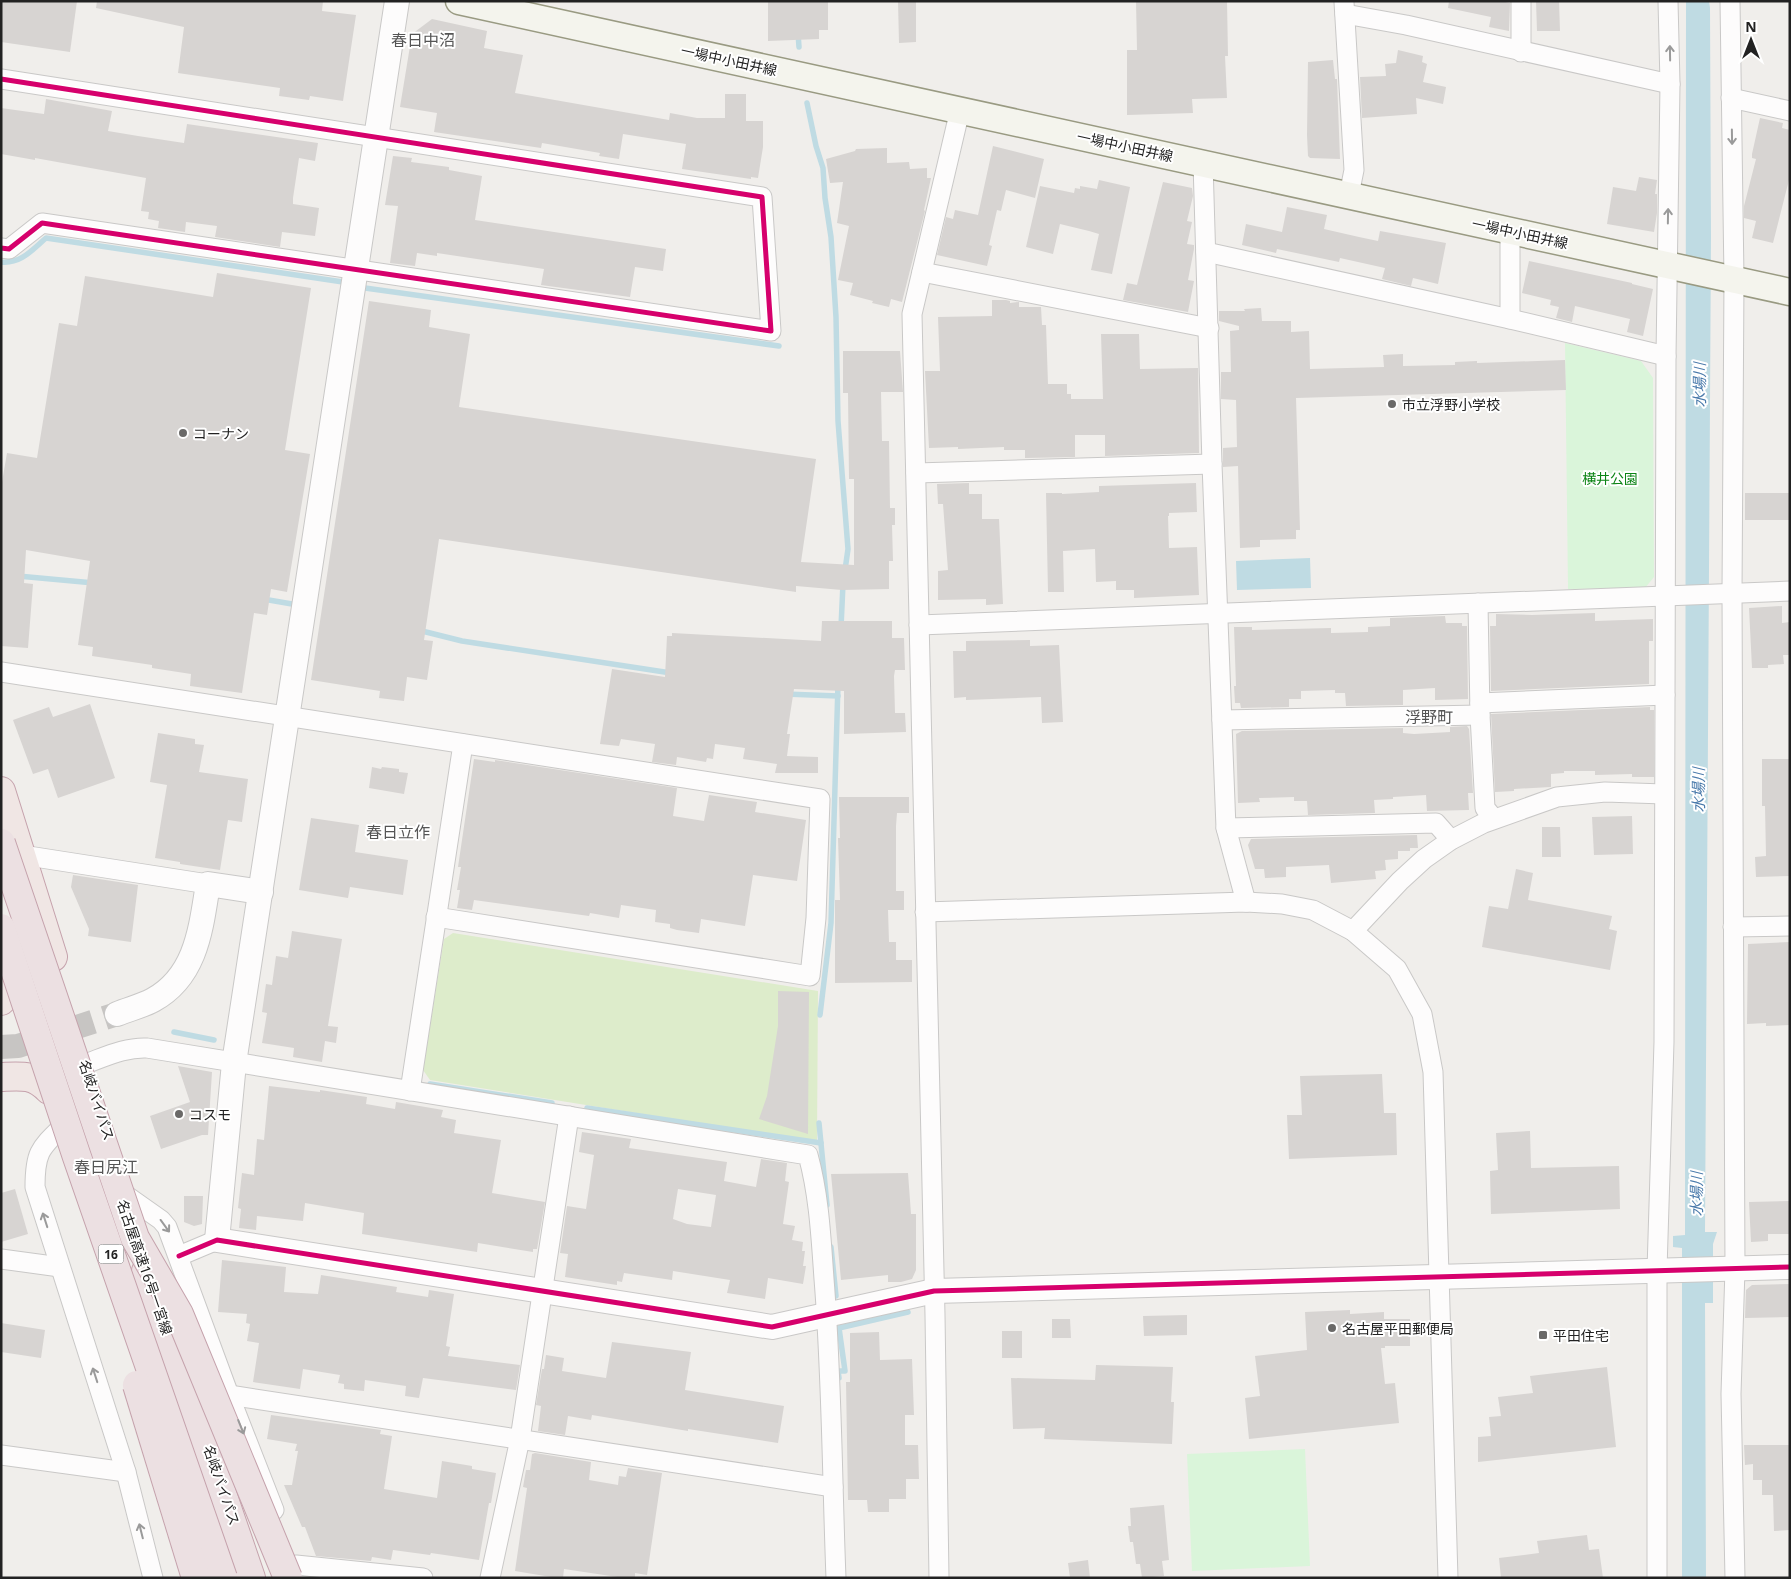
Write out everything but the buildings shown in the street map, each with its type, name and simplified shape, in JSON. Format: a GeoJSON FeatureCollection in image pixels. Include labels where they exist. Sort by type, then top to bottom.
{"type":"FeatureCollection","features":[{"type":"Feature","properties":{"kind":"highway","name":"名岐バイパス"},"geometry":{"type":"LineString","coordinates":[[1,791],[12,849],[85,1064],[206,1442],[253,1578]]}},
{"type":"Feature","properties":{"kind":"highway","name":"名古屋高速16号一宮線"},"geometry":{"type":"LineString","coordinates":[[12,849],[136,1238],[253,1578]]}},
{"type":"Feature","properties":{"kind":"highway","name":"名古屋高速16号一宮線"},"geometry":{"type":"LineString","coordinates":[[1,928],[223,1578]]}},
{"type":"Feature","properties":{"kind":"highway"},"geometry":{"type":"LineString","coordinates":[[1,960],[7,995],[50,1090],[117,1282],[216,1578]]}},
{"type":"Feature","properties":{"kind":"highway"},"geometry":{"type":"LineString","coordinates":[[1,1077],[30,1077],[41,1082],[50,1090]]}},
{"type":"Feature","properties":{"kind":"highway"},"geometry":{"type":"LineString","coordinates":[[105,1237],[109,1292],[196,1578]]}},
{"type":"Feature","properties":{"kind":"highway"},"geometry":{"type":"LineString","coordinates":[[136,1238],[179,1314],[295,1574]]}},
{"type":"Feature","properties":{"kind":"main road","name":"一場中小田井線"},"geometry":{"type":"LineString","coordinates":[[459,1],[1790,292]]}},
{"type":"Feature","properties":{"kind":"street"},"geometry":{"type":"LineString","coordinates":[[217,1240],[234,1062],[397,1]]}},
{"type":"Feature","properties":{"kind":"street"},"geometry":{"type":"LineString","coordinates":[[1521,1],[1522,52]]}},
{"type":"Feature","properties":{"kind":"street"},"geometry":{"type":"LineString","coordinates":[[1657,1578],[1663,1270],[1664,695],[1669,596],[1666,356],[1675,266],[1668,1]]}},
{"type":"Feature","properties":{"kind":"street"},"geometry":{"type":"LineString","coordinates":[[1730,1],[1732,98],[1729,278],[1728,594],[1733,927],[1730,1268],[1735,1578]]}},
{"type":"Feature","properties":{"kind":"street"},"geometry":{"type":"LineString","coordinates":[[1349,195],[1354,170],[1344,7],[1406,25],[1670,84]]}},
{"type":"Feature","properties":{"kind":"street"},"geometry":{"type":"LineString","coordinates":[[1,79],[762,197],[771,331],[42,223],[9,249],[1,248]]}},
{"type":"Feature","properties":{"kind":"street"},"geometry":{"type":"LineString","coordinates":[[1732,98],[1790,111]]}},
{"type":"Feature","properties":{"kind":"street"},"geometry":{"type":"LineString","coordinates":[[938,1578],[934,1291],[912,314],[960,110]]}},
{"type":"Feature","properties":{"kind":"street"},"geometry":{"type":"LineString","coordinates":[[1203,163],[1217,613],[1226,828],[1246,902]]}},
{"type":"Feature","properties":{"kind":"street"},"geometry":{"type":"LineString","coordinates":[[1510,230],[1510,318]]}},
{"type":"Feature","properties":{"kind":"street"},"geometry":{"type":"LineString","coordinates":[[1206,252],[1510,318],[1666,356]]}},
{"type":"Feature","properties":{"kind":"street"},"geometry":{"type":"LineString","coordinates":[[922,272],[1209,328]]}},
{"type":"Feature","properties":{"kind":"street"},"geometry":{"type":"LineString","coordinates":[[916,473],[1212,464]]}},
{"type":"Feature","properties":{"kind":"street"},"geometry":{"type":"LineString","coordinates":[[919,625],[1790,591]]}},
{"type":"Feature","properties":{"kind":"street"},"geometry":{"type":"LineString","coordinates":[[1478,603],[1480,709],[1485,808],[1494,819]]}},
{"type":"Feature","properties":{"kind":"street"},"geometry":{"type":"LineString","coordinates":[[1,672],[820,799],[816,918],[810,976],[436,917]]}},
{"type":"Feature","properties":{"kind":"street"},"geometry":{"type":"LineString","coordinates":[[1222,720],[1480,709],[1664,695]]}},
{"type":"Feature","properties":{"kind":"street"},"geometry":{"type":"LineString","coordinates":[[410,1091],[463,744]]}},
{"type":"Feature","properties":{"kind":"street"},"geometry":{"type":"LineString","coordinates":[[1353,931],[1400,881],[1424,859],[1451,840],[1494,819],[1557,797],[1605,792],[1664,794]]}},
{"type":"Feature","properties":{"kind":"street"},"geometry":{"type":"LineString","coordinates":[[1226,828],[1436,823],[1451,840]]}},
{"type":"Feature","properties":{"kind":"street"},"geometry":{"type":"LineString","coordinates":[[12,849],[261,892]]}},
{"type":"Feature","properties":{"kind":"street"},"geometry":{"type":"LineString","coordinates":[[117,1014],[154,999],[176,982],[190,962],[198,940],[208,884]]}},
{"type":"Feature","properties":{"kind":"street"},"geometry":{"type":"LineString","coordinates":[[926,912],[1246,902],[1282,904],[1313,910],[1353,931],[1397,968],[1422,1014],[1433,1072],[1448,1578]]}},
{"type":"Feature","properties":{"kind":"street"},"geometry":{"type":"LineString","coordinates":[[1733,927],[1790,926]]}},
{"type":"Feature","properties":{"kind":"street"},"geometry":{"type":"LineString","coordinates":[[85,1064],[136,1048],[234,1062],[808,1155],[812,1168],[819,1223],[827,1314],[836,1578]]}},
{"type":"Feature","properties":{"kind":"street"},"geometry":{"type":"LineString","coordinates":[[490,1578],[520,1439],[569,1116]]}},
{"type":"Feature","properties":{"kind":"street"},"geometry":{"type":"LineString","coordinates":[[62,1126],[43,1146],[35,1165],[35,1187],[126,1472],[153,1578]]}},
{"type":"Feature","properties":{"kind":"street"},"geometry":{"type":"LineString","coordinates":[[127,1196],[164,1223],[179,1256],[295,1574],[423,1578]]}},
{"type":"Feature","properties":{"kind":"street"},"geometry":{"type":"LineString","coordinates":[[179,1256],[217,1240],[772,1327],[934,1291],[1790,1266]]}},
{"type":"Feature","properties":{"kind":"street"},"geometry":{"type":"LineString","coordinates":[[1,1258],[60,1267]]}},
{"type":"Feature","properties":{"kind":"street"},"geometry":{"type":"LineString","coordinates":[[229,1395],[833,1487]]}},
{"type":"Feature","properties":{"kind":"street"},"geometry":{"type":"LineString","coordinates":[[1,1454],[126,1472]]}},
{"type":"Feature","properties":{"kind":"green space","name":"横井公園"},"geometry":{"type":"Polygon","coordinates":[[[1565,343],[1641,361],[1653,378],[1654,577],[1645,588],[1568,589],[1565,343]]]}},
{"type":"Feature","properties":{"kind":"green space"},"geometry":{"type":"Polygon","coordinates":[[[453,933],[818,991],[817,1142],[430,1080],[423,1070],[444,939],[453,933]]]}},
{"type":"Feature","properties":{"kind":"green space"},"geometry":{"type":"Polygon","coordinates":[[[1305,1449],[1310,1566],[1192,1571],[1187,1454],[1305,1449]]]}},
{"type":"Feature","properties":{"kind":"water","name":"水場川"},"geometry":{"type":"Polygon","coordinates":[[[1686,1],[1709,1],[1710,8],[1711,237],[1705,1232],[1717,1232],[1713,1244],[1713,1303],[1705,1303],[1706,1578],[1682,1578],[1682,1248],[1673,1247],[1673,1236],[1685,1235],[1686,1]]]}},
{"type":"Feature","properties":{"kind":"water"},"geometry":{"type":"Polygon","coordinates":[[[1310,558],[1311,588],[1237,590],[1236,561],[1310,558]]]}},
{"type":"Feature","properties":{"kind":"waterway"},"geometry":{"type":"LineString","coordinates":[[798,33],[799,47]]}},
{"type":"Feature","properties":{"kind":"waterway"},"geometry":{"type":"LineString","coordinates":[[807,103],[816,146],[823,168],[831,237],[836,317],[838,421],[848,549],[845,570]]}},
{"type":"Feature","properties":{"kind":"waterway"},"geometry":{"type":"LineString","coordinates":[[1,262],[14,261],[20,258],[46,238],[343,282]]}},
{"type":"Feature","properties":{"kind":"waterway"},"geometry":{"type":"LineString","coordinates":[[365,288],[779,346]]}},
{"type":"Feature","properties":{"kind":"waterway"},"geometry":{"type":"LineString","coordinates":[[18,576],[94,583]]}},
{"type":"Feature","properties":{"kind":"waterway"},"geometry":{"type":"LineString","coordinates":[[841,627],[843,584]]}},
{"type":"Feature","properties":{"kind":"waterway"},"geometry":{"type":"LineString","coordinates":[[263,599],[292,604]]}},
{"type":"Feature","properties":{"kind":"waterway"},"geometry":{"type":"LineString","coordinates":[[418,630],[462,641],[671,673]]}},
{"type":"Feature","properties":{"kind":"waterway"},"geometry":{"type":"LineString","coordinates":[[820,1015],[831,923],[838,684]]}},
{"type":"Feature","properties":{"kind":"waterway"},"geometry":{"type":"LineString","coordinates":[[785,694],[838,696]]}},
{"type":"Feature","properties":{"kind":"waterway"},"geometry":{"type":"LineString","coordinates":[[174,1032],[214,1040]]}},
{"type":"Feature","properties":{"kind":"waterway"},"geometry":{"type":"LineString","coordinates":[[430,1084],[552,1103]]}},
{"type":"Feature","properties":{"kind":"waterway"},"geometry":{"type":"LineString","coordinates":[[587,1108],[821,1143]]}},
{"type":"Feature","properties":{"kind":"waterway"},"geometry":{"type":"LineString","coordinates":[[819,1123],[827,1205]]}},
{"type":"Feature","properties":{"kind":"waterway"},"geometry":{"type":"LineString","coordinates":[[831,1247],[836,1296]]}},
{"type":"Feature","properties":{"kind":"waterway"},"geometry":{"type":"LineString","coordinates":[[839,1378],[838,1371],[845,1371],[839,1328],[908,1312]]}},
{"type":"Feature","properties":{"kind":"tunnel"},"geometry":{"type":"LineString","coordinates":[[1,1047],[18,1046],[117,1014]]}},
{"type":"Feature","properties":{"kind":"cycle path"},"geometry":{"type":"LineString","coordinates":[[1,79],[762,197],[771,331],[42,223],[9,249],[1,248]]}},
{"type":"Feature","properties":{"kind":"cycle path"},"geometry":{"type":"LineString","coordinates":[[179,1256],[217,1240],[772,1327],[934,1291],[1790,1267]]}},
{"type":"Feature","properties":{"kind":"place","name":"市立浮野小学校"},"geometry":{"type":"Point","coordinates":[1392,404]}},
{"type":"Feature","properties":{"kind":"place","name":"コーナン"},"geometry":{"type":"Point","coordinates":[183,433]}},
{"type":"Feature","properties":{"kind":"place","name":"コスモ"},"geometry":{"type":"Point","coordinates":[179,1114]}},
{"type":"Feature","properties":{"kind":"place","name":"名古屋平田郵便局"},"geometry":{"type":"Point","coordinates":[1332,1328]}},
{"type":"Feature","properties":{"kind":"place","name":"平田住宅"},"geometry":{"type":"Point","coordinates":[1543,1335]}},
{"type":"Feature","properties":{"kind":"district","name":"春日中沼"},"geometry":{"type":"Point","coordinates":[423,40]}},
{"type":"Feature","properties":{"kind":"district","name":"浮野町"},"geometry":{"type":"Point","coordinates":[1429,717]}},
{"type":"Feature","properties":{"kind":"district","name":"春日立作"},"geometry":{"type":"Point","coordinates":[398,832]}},
{"type":"Feature","properties":{"kind":"district","name":"春日尻江"},"geometry":{"type":"Point","coordinates":[106,1167]}}]}
